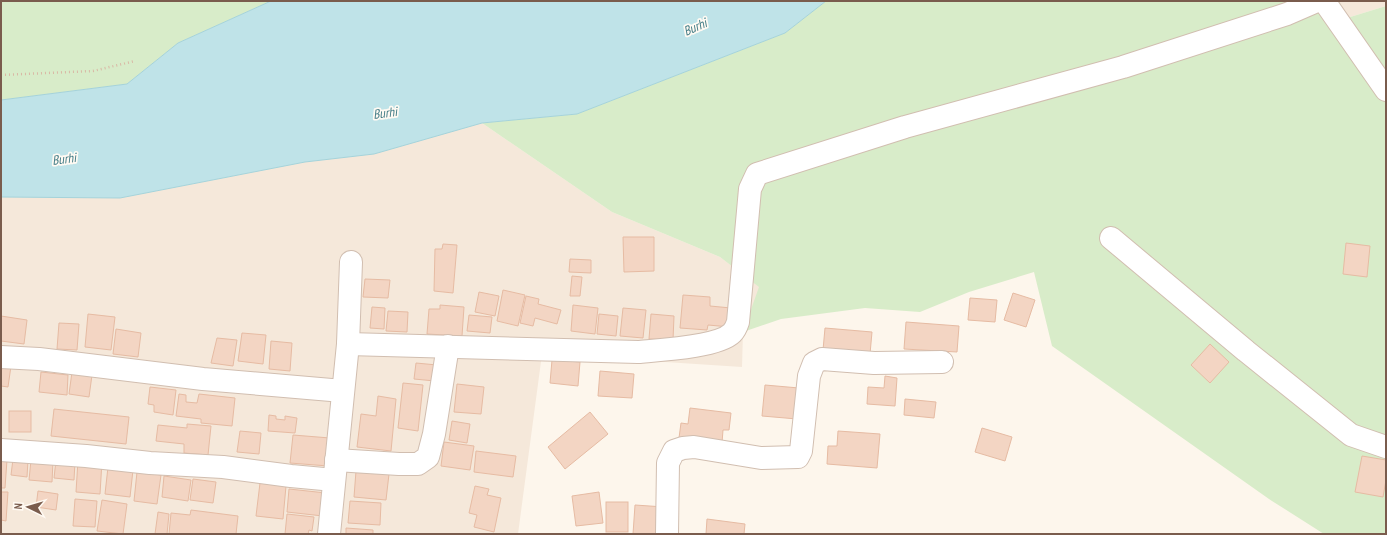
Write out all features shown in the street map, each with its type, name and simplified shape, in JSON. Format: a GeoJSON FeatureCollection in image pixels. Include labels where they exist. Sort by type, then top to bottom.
{"type":"FeatureCollection","features":[{"type":"Feature","properties":{"kind":"street"},"geometry":{"type":"LineString","coordinates":[[348,344],[638,352],[680,348],[723,339],[733,332],[738,322],[750,189],[757,174],[905,127],[1123,67],[1287,14],[1317,1]]}},
{"type":"Feature","properties":{"kind":"street"},"geometry":{"type":"LineString","coordinates":[[1324,1],[1386,90]]}},
{"type":"Feature","properties":{"kind":"street"},"geometry":{"type":"LineString","coordinates":[[1111,238],[1351,435],[1386,447]]}},
{"type":"Feature","properties":{"kind":"street"},"geometry":{"type":"LineString","coordinates":[[329,534],[348,344],[351,262]]}},
{"type":"Feature","properties":{"kind":"street"},"geometry":{"type":"LineString","coordinates":[[1,450],[86,456],[150,463],[224,467],[291,476],[335,470],[399,464],[418,464],[428,457],[434,434],[448,346]]}},
{"type":"Feature","properties":{"kind":"street"},"geometry":{"type":"LineString","coordinates":[[1,357],[39,359],[203,379],[343,391]]}},
{"type":"Feature","properties":{"kind":"street"},"geometry":{"type":"LineString","coordinates":[[667,534],[668,462],[674,451],[694,447],[761,458],[798,457],[801,451],[809,376],[814,363],[822,359],[874,363],[942,362]]}},
{"type":"Feature","properties":{"kind":"path"},"geometry":{"type":"LineString","coordinates":[[1,75],[93,71],[135,61]]}},
{"type":"Feature","properties":{"kind":"shaded area"},"geometry":{"type":"Polygon","coordinates":[[[1339,1],[1386,1],[1386,6],[1347,18],[1339,1]]]}},
{"type":"Feature","properties":{"kind":"shaded area"},"geometry":{"type":"Polygon","coordinates":[[[482,123],[612,212],[720,257],[760,287],[743,332],[742,367],[542,354],[518,534],[1,534],[1,197],[120,198],[305,162],[374,154],[482,123]]]}},
{"type":"Feature","properties":{"kind":"green space"},"geometry":{"type":"Polygon","coordinates":[[[1,1],[271,1],[178,43],[127,84],[1,100],[1,1]]]}},
{"type":"Feature","properties":{"kind":"green space"},"geometry":{"type":"Polygon","coordinates":[[[826,1],[1339,1],[1347,18],[1386,6],[1386,534],[1324,534],[1269,499],[1052,346],[1034,272],[969,292],[920,312],[865,308],[781,319],[743,332],[759,287],[720,257],[612,212],[482,123],[577,114],[785,33],[826,1]]]}},
{"type":"Feature","properties":{"kind":"water","name":"Burhi"},"geometry":{"type":"Polygon","coordinates":[[[271,1],[826,1],[785,33],[577,114],[482,123],[374,154],[305,162],[120,198],[1,197],[1,100],[127,84],[178,43],[271,1]]]}},
{"type":"Feature","properties":{"kind":"building"},"geometry":{"type":"Polygon","coordinates":[[[623,237],[654,237],[654,271],[624,272],[623,237]]]}},
{"type":"Feature","properties":{"kind":"building"},"geometry":{"type":"Polygon","coordinates":[[[1346,243],[1370,246],[1367,277],[1343,274],[1346,243]]]}},
{"type":"Feature","properties":{"kind":"building"},"geometry":{"type":"Polygon","coordinates":[[[443,244],[457,245],[453,293],[434,291],[435,249],[442,249],[443,244]]]}},
{"type":"Feature","properties":{"kind":"building"},"geometry":{"type":"Polygon","coordinates":[[[570,259],[591,260],[591,273],[569,272],[570,259]]]}},
{"type":"Feature","properties":{"kind":"building"},"geometry":{"type":"Polygon","coordinates":[[[572,276],[582,277],[580,296],[570,296],[572,276]]]}},
{"type":"Feature","properties":{"kind":"building"},"geometry":{"type":"Polygon","coordinates":[[[365,279],[390,280],[388,298],[363,297],[365,279]]]}},
{"type":"Feature","properties":{"kind":"building"},"geometry":{"type":"Polygon","coordinates":[[[503,290],[525,295],[518,326],[497,321],[503,290]]]}},
{"type":"Feature","properties":{"kind":"building"},"geometry":{"type":"Polygon","coordinates":[[[479,292],[499,296],[495,316],[475,312],[479,292]]]}},
{"type":"Feature","properties":{"kind":"building"},"geometry":{"type":"Polygon","coordinates":[[[1013,293],[1035,300],[1026,327],[1004,320],[1013,293]]]}},
{"type":"Feature","properties":{"kind":"building"},"geometry":{"type":"Polygon","coordinates":[[[683,295],[710,297],[710,306],[731,308],[730,327],[708,325],[707,330],[680,328],[683,295]]]}},
{"type":"Feature","properties":{"kind":"building"},"geometry":{"type":"Polygon","coordinates":[[[526,296],[539,299],[538,304],[561,310],[557,324],[535,318],[533,326],[520,323],[526,296]]]}},
{"type":"Feature","properties":{"kind":"building"},"geometry":{"type":"Polygon","coordinates":[[[970,298],[997,300],[995,322],[968,320],[970,298]]]}},
{"type":"Feature","properties":{"kind":"building"},"geometry":{"type":"Polygon","coordinates":[[[440,305],[464,307],[462,336],[427,334],[429,309],[440,309],[440,305]]]}},
{"type":"Feature","properties":{"kind":"building"},"geometry":{"type":"Polygon","coordinates":[[[573,305],[598,308],[595,334],[571,331],[573,305]]]}},
{"type":"Feature","properties":{"kind":"building"},"geometry":{"type":"Polygon","coordinates":[[[372,307],[385,308],[384,329],[370,328],[372,307]]]}},
{"type":"Feature","properties":{"kind":"building"},"geometry":{"type":"Polygon","coordinates":[[[623,308],[646,310],[643,338],[620,336],[623,308]]]}},
{"type":"Feature","properties":{"kind":"building"},"geometry":{"type":"Polygon","coordinates":[[[388,311],[408,312],[407,332],[386,331],[388,311]]]}},
{"type":"Feature","properties":{"kind":"building"},"geometry":{"type":"Polygon","coordinates":[[[88,314],[115,317],[111,350],[85,347],[88,314]]]}},
{"type":"Feature","properties":{"kind":"building"},"geometry":{"type":"Polygon","coordinates":[[[599,314],[618,316],[616,336],[597,334],[599,314]]]}},
{"type":"Feature","properties":{"kind":"building"},"geometry":{"type":"Polygon","coordinates":[[[651,314],[674,316],[673,340],[649,339],[651,314]]]}},
{"type":"Feature","properties":{"kind":"building"},"geometry":{"type":"Polygon","coordinates":[[[469,315],[492,317],[490,333],[467,331],[469,315]]]}},
{"type":"Feature","properties":{"kind":"building"},"geometry":{"type":"Polygon","coordinates":[[[1,316],[27,320],[24,344],[1,341],[1,316]]]}},
{"type":"Feature","properties":{"kind":"building"},"geometry":{"type":"Polygon","coordinates":[[[906,322],[959,326],[957,352],[904,349],[906,322]]]}},
{"type":"Feature","properties":{"kind":"building"},"geometry":{"type":"Polygon","coordinates":[[[59,323],[79,324],[77,350],[57,349],[59,323]]]}},
{"type":"Feature","properties":{"kind":"building"},"geometry":{"type":"Polygon","coordinates":[[[825,328],[872,332],[870,354],[823,350],[825,328]]]}},
{"type":"Feature","properties":{"kind":"building"},"geometry":{"type":"Polygon","coordinates":[[[116,329],[141,333],[138,357],[113,354],[116,329]]]}},
{"type":"Feature","properties":{"kind":"building"},"geometry":{"type":"Polygon","coordinates":[[[242,333],[266,335],[263,364],[238,361],[242,333]]]}},
{"type":"Feature","properties":{"kind":"building"},"geometry":{"type":"Polygon","coordinates":[[[217,338],[237,340],[233,366],[211,363],[217,338]]]}},
{"type":"Feature","properties":{"kind":"building"},"geometry":{"type":"Polygon","coordinates":[[[271,341],[292,343],[290,371],[269,369],[271,341]]]}},
{"type":"Feature","properties":{"kind":"building"},"geometry":{"type":"Polygon","coordinates":[[[1210,344],[1229,362],[1210,383],[1191,365],[1210,344]]]}},
{"type":"Feature","properties":{"kind":"building"},"geometry":{"type":"Polygon","coordinates":[[[552,360],[580,362],[578,386],[550,383],[552,360]]]}},
{"type":"Feature","properties":{"kind":"building"},"geometry":{"type":"Polygon","coordinates":[[[416,363],[437,365],[435,381],[414,379],[416,363]]]}},
{"type":"Feature","properties":{"kind":"building"},"geometry":{"type":"Polygon","coordinates":[[[1,365],[11,366],[8,387],[1,386],[1,365]]]}},
{"type":"Feature","properties":{"kind":"building"},"geometry":{"type":"Polygon","coordinates":[[[600,371],[634,374],[632,398],[598,396],[600,371]]]}},
{"type":"Feature","properties":{"kind":"building"},"geometry":{"type":"Polygon","coordinates":[[[41,372],[68,375],[67,395],[39,392],[41,372]]]}},
{"type":"Feature","properties":{"kind":"building"},"geometry":{"type":"Polygon","coordinates":[[[72,372],[92,375],[89,397],[69,394],[72,372]]]}},
{"type":"Feature","properties":{"kind":"building"},"geometry":{"type":"Polygon","coordinates":[[[885,376],[897,378],[895,406],[867,404],[868,387],[884,388],[885,376]]]}},
{"type":"Feature","properties":{"kind":"building"},"geometry":{"type":"Polygon","coordinates":[[[403,383],[423,385],[418,431],[398,428],[403,383]]]}},
{"type":"Feature","properties":{"kind":"building"},"geometry":{"type":"Polygon","coordinates":[[[457,384],[484,387],[481,414],[454,412],[457,384]]]}},
{"type":"Feature","properties":{"kind":"building"},"geometry":{"type":"Polygon","coordinates":[[[765,385],[799,388],[797,419],[762,416],[765,385]]]}},
{"type":"Feature","properties":{"kind":"building"},"geometry":{"type":"Polygon","coordinates":[[[150,387],[176,390],[173,415],[154,412],[154,405],[148,404],[150,387]]]}},
{"type":"Feature","properties":{"kind":"building"},"geometry":{"type":"Polygon","coordinates":[[[179,394],[186,395],[186,402],[197,403],[199,394],[235,398],[232,426],[201,423],[201,419],[176,416],[179,394]]]}},
{"type":"Feature","properties":{"kind":"building"},"geometry":{"type":"Polygon","coordinates":[[[378,396],[396,399],[391,451],[357,447],[361,414],[376,416],[378,396]]]}},
{"type":"Feature","properties":{"kind":"building"},"geometry":{"type":"Polygon","coordinates":[[[905,399],[936,402],[934,418],[904,415],[905,399]]]}},
{"type":"Feature","properties":{"kind":"building"},"geometry":{"type":"Polygon","coordinates":[[[690,408],[731,413],[729,430],[723,430],[722,443],[679,438],[681,423],[688,424],[690,408]]]}},
{"type":"Feature","properties":{"kind":"building"},"geometry":{"type":"Polygon","coordinates":[[[54,409],[129,417],[126,444],[51,436],[54,409]]]}},
{"type":"Feature","properties":{"kind":"building"},"geometry":{"type":"Polygon","coordinates":[[[9,411],[31,411],[31,432],[9,432],[9,411]]]}},
{"type":"Feature","properties":{"kind":"building"},"geometry":{"type":"Polygon","coordinates":[[[590,412],[608,434],[565,469],[548,447],[590,412]]]}},
{"type":"Feature","properties":{"kind":"building"},"geometry":{"type":"Polygon","coordinates":[[[269,415],[276,416],[276,419],[285,420],[285,416],[297,418],[295,433],[268,431],[269,415]]]}},
{"type":"Feature","properties":{"kind":"building"},"geometry":{"type":"Polygon","coordinates":[[[452,421],[470,424],[467,443],[449,440],[452,421]]]}},
{"type":"Feature","properties":{"kind":"building"},"geometry":{"type":"Polygon","coordinates":[[[187,424],[211,426],[208,455],[184,453],[184,444],[156,441],[158,425],[187,428],[187,424]]]}},
{"type":"Feature","properties":{"kind":"building"},"geometry":{"type":"Polygon","coordinates":[[[982,428],[1012,437],[1005,461],[975,452],[982,428]]]}},
{"type":"Feature","properties":{"kind":"building"},"geometry":{"type":"Polygon","coordinates":[[[240,431],[261,433],[259,454],[237,452],[240,431]]]}},
{"type":"Feature","properties":{"kind":"building"},"geometry":{"type":"Polygon","coordinates":[[[838,431],[880,434],[877,468],[827,464],[828,446],[837,446],[838,431]]]}},
{"type":"Feature","properties":{"kind":"building"},"geometry":{"type":"Polygon","coordinates":[[[293,435],[330,438],[328,466],[290,463],[293,435]]]}},
{"type":"Feature","properties":{"kind":"building"},"geometry":{"type":"Polygon","coordinates":[[[444,442],[474,446],[470,470],[441,466],[444,442]]]}},
{"type":"Feature","properties":{"kind":"building"},"geometry":{"type":"Polygon","coordinates":[[[476,451],[516,456],[513,477],[474,472],[476,451]]]}},
{"type":"Feature","properties":{"kind":"building"},"geometry":{"type":"Polygon","coordinates":[[[1362,456],[1386,460],[1386,480],[1383,497],[1355,492],[1362,456]]]}},
{"type":"Feature","properties":{"kind":"building"},"geometry":{"type":"Polygon","coordinates":[[[13,459],[28,460],[27,477],[11,475],[13,459]]]}},
{"type":"Feature","properties":{"kind":"building"},"geometry":{"type":"Polygon","coordinates":[[[1,460],[7,460],[5,488],[1,488],[1,460]]]}},
{"type":"Feature","properties":{"kind":"building"},"geometry":{"type":"Polygon","coordinates":[[[31,460],[53,461],[52,482],[29,480],[31,460]]]}},
{"type":"Feature","properties":{"kind":"building"},"geometry":{"type":"Polygon","coordinates":[[[56,460],[75,462],[74,480],[54,478],[56,460]]]}},
{"type":"Feature","properties":{"kind":"building"},"geometry":{"type":"Polygon","coordinates":[[[78,460],[102,461],[100,494],[76,492],[78,460]]]}},
{"type":"Feature","properties":{"kind":"building"},"geometry":{"type":"Polygon","coordinates":[[[108,467],[133,470],[130,497],[105,494],[108,467]]]}},
{"type":"Feature","properties":{"kind":"building"},"geometry":{"type":"Polygon","coordinates":[[[356,471],[389,474],[386,500],[354,497],[356,471]]]}},
{"type":"Feature","properties":{"kind":"building"},"geometry":{"type":"Polygon","coordinates":[[[137,472],[161,475],[157,504],[134,501],[137,472]]]}},
{"type":"Feature","properties":{"kind":"building"},"geometry":{"type":"Polygon","coordinates":[[[164,476],[191,480],[188,501],[162,497],[164,476]]]}},
{"type":"Feature","properties":{"kind":"building"},"geometry":{"type":"Polygon","coordinates":[[[193,479],[216,482],[213,503],[190,500],[193,479]]]}},
{"type":"Feature","properties":{"kind":"building"},"geometry":{"type":"Polygon","coordinates":[[[260,483],[286,486],[283,519],[256,516],[260,483]]]}},
{"type":"Feature","properties":{"kind":"building"},"geometry":{"type":"Polygon","coordinates":[[[475,486],[489,489],[487,495],[501,498],[494,532],[474,527],[477,515],[469,513],[475,486]]]}},
{"type":"Feature","properties":{"kind":"building"},"geometry":{"type":"Polygon","coordinates":[[[289,489],[326,493],[323,516],[287,512],[289,489]]]}},
{"type":"Feature","properties":{"kind":"building"},"geometry":{"type":"Polygon","coordinates":[[[38,491],[58,494],[56,510],[36,507],[38,491]]]}},
{"type":"Feature","properties":{"kind":"building"},"geometry":{"type":"Polygon","coordinates":[[[1,492],[8,492],[6,521],[1,520],[1,492]]]}},
{"type":"Feature","properties":{"kind":"building"},"geometry":{"type":"Polygon","coordinates":[[[599,492],[603,523],[576,526],[572,496],[599,492]]]}},
{"type":"Feature","properties":{"kind":"building"},"geometry":{"type":"Polygon","coordinates":[[[75,499],[97,501],[95,527],[73,526],[75,499]]]}},
{"type":"Feature","properties":{"kind":"building"},"geometry":{"type":"Polygon","coordinates":[[[102,500],[127,504],[123,534],[97,531],[102,500]]]}},
{"type":"Feature","properties":{"kind":"building"},"geometry":{"type":"Polygon","coordinates":[[[350,501],[381,503],[380,525],[348,523],[350,501]]]}},
{"type":"Feature","properties":{"kind":"building"},"geometry":{"type":"Polygon","coordinates":[[[606,502],[628,502],[628,532],[606,532],[606,502]]]}},
{"type":"Feature","properties":{"kind":"building"},"geometry":{"type":"Polygon","coordinates":[[[635,505],[664,507],[662,534],[633,534],[635,505]]]}},
{"type":"Feature","properties":{"kind":"building"},"geometry":{"type":"Polygon","coordinates":[[[191,510],[238,516],[236,534],[169,534],[171,513],[190,515],[191,510]]]}},
{"type":"Feature","properties":{"kind":"building"},"geometry":{"type":"Polygon","coordinates":[[[158,512],[169,514],[167,534],[155,534],[158,512]]]}},
{"type":"Feature","properties":{"kind":"building"},"geometry":{"type":"Polygon","coordinates":[[[287,514],[314,517],[312,531],[309,530],[308,534],[285,534],[287,514]]]}},
{"type":"Feature","properties":{"kind":"building"},"geometry":{"type":"Polygon","coordinates":[[[707,519],[745,524],[744,534],[706,534],[707,519]]]}},
{"type":"Feature","properties":{"kind":"building"},"geometry":{"type":"Polygon","coordinates":[[[346,528],[373,530],[373,534],[346,534],[346,528]]]}}]}
